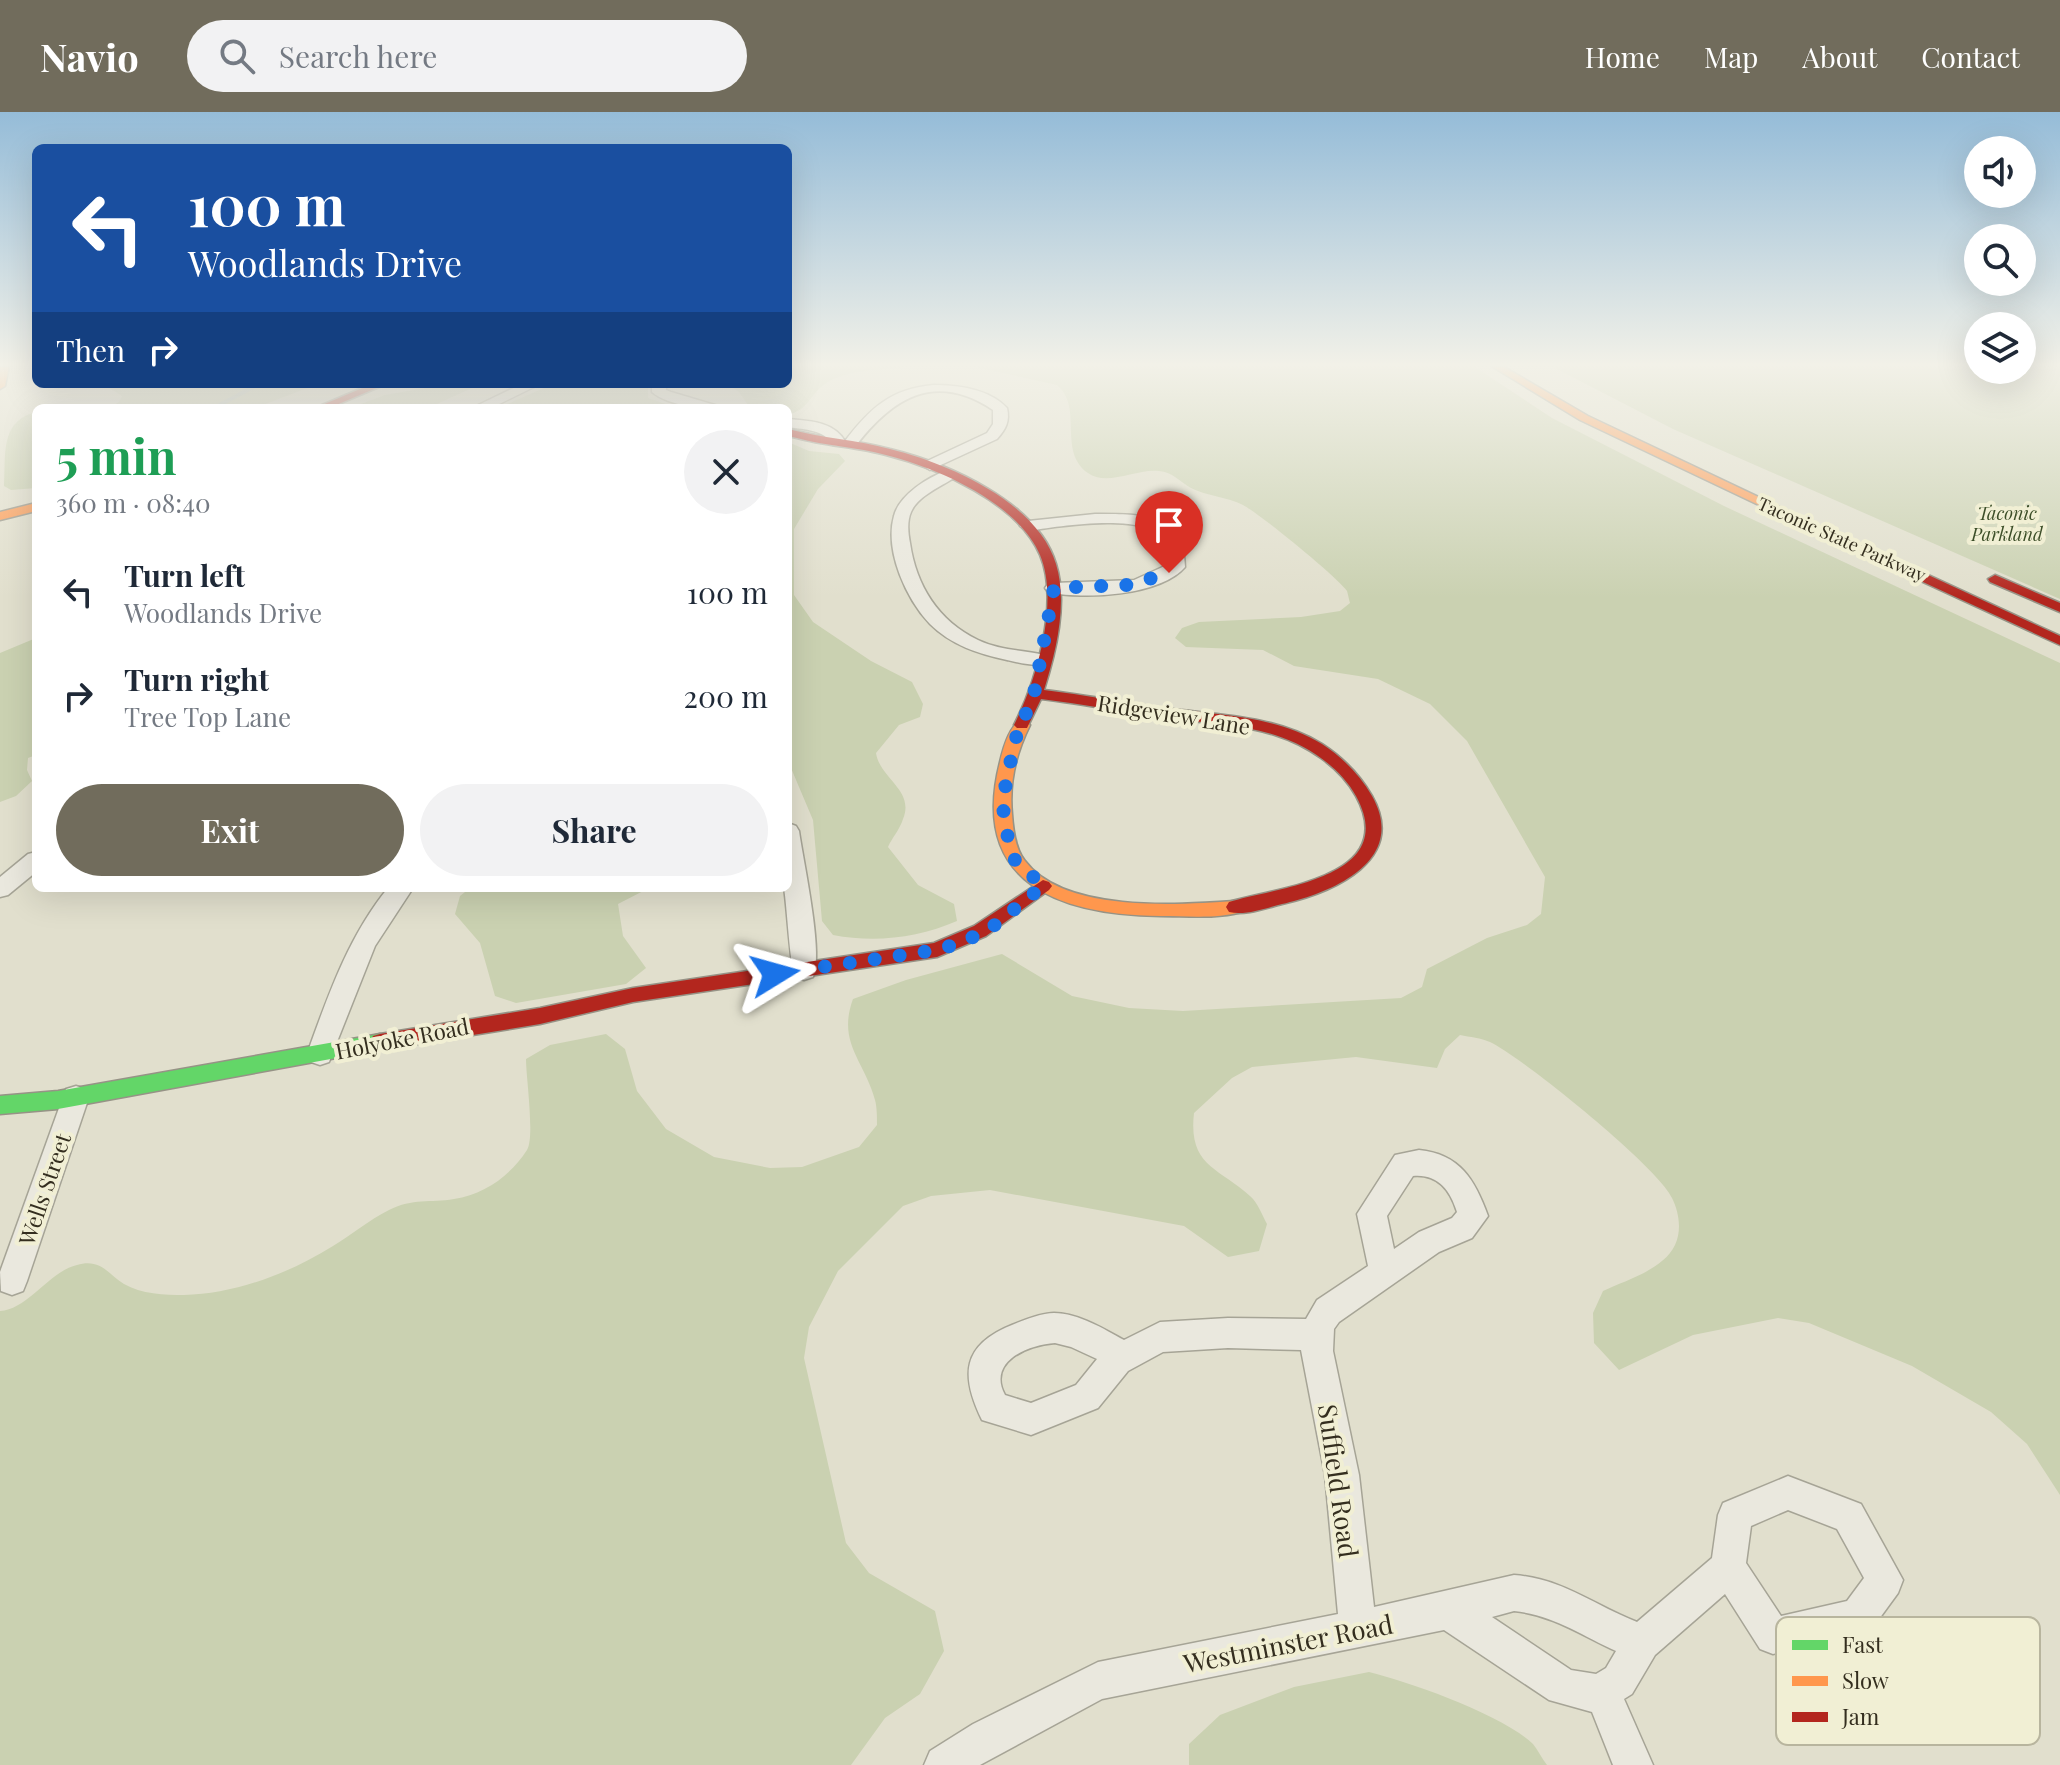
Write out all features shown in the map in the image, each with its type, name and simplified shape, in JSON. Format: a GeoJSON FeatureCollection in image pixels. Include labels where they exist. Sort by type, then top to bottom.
{"type":"FeatureCollection","features":[{"type":"Feature","properties":{"kind":"main road"},"geometry":{"type":"LineString","coordinates":[[848,444],[930,465],[949,475],[1019,517],[1044,548],[1052,568],[1054,588],[1043,660],[1034,694],[1015,740],[1003,798],[1004,823],[1014,859],[1043,886]]}},
{"type":"Feature","properties":{"kind":"main road","name":"Taconic State Parkway"},"geometry":{"type":"LineString","coordinates":[[1637,444],[2060,641]]}},
{"type":"Feature","properties":{"kind":"main road"},"geometry":{"type":"LineString","coordinates":[[0,516],[32,508]]}},
{"type":"Feature","properties":{"kind":"main road"},"geometry":{"type":"LineString","coordinates":[[1982,573],[2060,608]]}},
{"type":"Feature","properties":{"kind":"main road","name":"Ridgeview Lane"},"geometry":{"type":"LineString","coordinates":[[1034,694],[1240,721],[1311,744],[1348,773],[1375,809],[1378,820],[1376,839],[1370,852],[1356,865],[1314,889],[1263,904],[1218,910],[1132,909],[1093,902],[1043,886]]}},
{"type":"Feature","properties":{"kind":"main road","name":"Holyoke Road"},"geometry":{"type":"LineString","coordinates":[[0,1105],[76,1097],[478,1024],[540,1016],[633,995],[937,950],[963,942],[991,928],[1043,886]]}},
{"type":"Feature","properties":{"kind":"street"},"geometry":{"type":"LineString","coordinates":[[930,465],[975,444]]}},
{"type":"Feature","properties":{"kind":"street"},"geometry":{"type":"LineString","coordinates":[[949,475],[914,498],[903,511],[902,547],[910,584],[917,598],[940,624],[972,645],[996,654],[1043,660]]}},
{"type":"Feature","properties":{"kind":"street"},"geometry":{"type":"LineString","coordinates":[[1028,526],[1101,517],[1131,518],[1163,531],[1175,543],[1179,554],[1176,567],[1151,581],[1099,588],[1054,588]]}},
{"type":"Feature","properties":{"kind":"street"},"geometry":{"type":"LineString","coordinates":[[792,860],[804,945],[804,970]]}},
{"type":"Feature","properties":{"kind":"street"},"geometry":{"type":"LineString","coordinates":[[0,889],[32,863]]}},
{"type":"Feature","properties":{"kind":"street"},"geometry":{"type":"LineString","coordinates":[[320,1054],[347,977],[378,915],[398,892]]}},
{"type":"Feature","properties":{"kind":"street","name":"Wells Street"},"geometry":{"type":"LineString","coordinates":[[12,1281],[76,1097]]}},
{"type":"Feature","properties":{"kind":"street"},"geometry":{"type":"LineString","coordinates":[[1124,1357],[1160,1337],[1228,1333],[1318,1335],[1319,1325],[1328,1311],[1384,1273]]}},
{"type":"Feature","properties":{"kind":"street","name":"Suffield Road"},"geometry":{"type":"LineString","coordinates":[[1318,1335],[1317,1351],[1342,1475],[1358,1628]]}},
{"type":"Feature","properties":{"kind":"street"},"geometry":{"type":"LineString","coordinates":[[1776,1635],[1773,1636],[1728,1567],[1735,1515],[1788,1493],[1849,1516],[1885,1580],[1858,1617]]}},
{"type":"Feature","properties":{"kind":"street"},"geometry":{"type":"LineString","coordinates":[[1447,1611],[1500,1643],[1562,1687],[1588,1694],[1602,1692],[1619,1681],[1642,1642],[1728,1567]]}},
{"type":"Feature","properties":{"kind":"street","name":"Westminster Road"},"geometry":{"type":"LineString","coordinates":[[944,1765],[987,1738],[1098,1681],[1447,1611],[1514,1593],[1537,1595],[1642,1642]]}},
{"type":"Feature","properties":{"kind":"street"},"geometry":{"type":"LineString","coordinates":[[1602,1692],[1633,1765]]}},
{"type":"Feature","properties":{"kind":"green space"},"geometry":{"type":"Polygon","coordinates":[[[7,444],[32,444],[32,488],[11,490],[4,486],[7,444]]]}},
{"type":"Feature","properties":{"kind":"green space"},"geometry":{"type":"Polygon","coordinates":[[[792,444],[809,451],[839,454],[845,461],[818,489],[794,529],[794,595],[813,622],[871,661],[912,682],[923,704],[920,717],[899,725],[876,753],[904,800],[903,819],[888,847],[918,885],[954,904],[957,921],[927,931],[880,939],[833,935],[822,921],[813,820],[792,770],[792,444]]]}},
{"type":"Feature","properties":{"kind":"green space"},"geometry":{"type":"Polygon","coordinates":[[[1072,444],[1603,444],[1724,506],[2060,663],[2060,1495],[2027,1444],[1991,1412],[1912,1366],[1809,1323],[1778,1318],[1693,1335],[1619,1370],[1594,1343],[1593,1313],[1603,1291],[1653,1268],[1669,1254],[1675,1245],[1679,1227],[1672,1198],[1662,1183],[1617,1139],[1530,1068],[1490,1042],[1460,1035],[1445,1049],[1437,1068],[1356,1057],[1252,1067],[1232,1078],[1194,1113],[1193,1131],[1201,1155],[1253,1199],[1267,1224],[1259,1251],[1228,1257],[1184,1226],[990,1190],[931,1196],[903,1206],[838,1271],[809,1327],[804,1358],[846,1543],[869,1573],[935,1611],[944,1651],[920,1694],[885,1718],[851,1765],[0,1765],[0,1311],[20,1304],[67,1269],[92,1264],[104,1268],[131,1287],[153,1293],[184,1295],[223,1291],[299,1265],[398,1206],[476,1193],[505,1176],[527,1150],[530,1120],[526,1059],[550,1045],[606,1034],[625,1049],[637,1091],[666,1129],[714,1157],[770,1168],[802,1167],[859,1147],[877,1125],[875,1100],[850,1040],[849,1014],[853,999],[906,980],[1002,954],[1072,996],[1129,1008],[1183,1011],[1401,998],[1422,987],[1427,969],[1487,938],[1527,925],[1541,914],[1545,877],[1467,741],[1430,704],[1378,679],[1294,666],[1263,650],[1186,647],[1175,638],[1182,628],[1199,622],[1301,617],[1340,611],[1350,603],[1347,591],[1340,584],[1281,532],[1243,505],[1197,491],[1164,472],[1096,477],[1079,464],[1072,444]]]}},
{"type":"Feature","properties":{"kind":"green space","name":"Taconic Parkland"},"geometry":{"type":"Polygon","coordinates":[[[1707,444],[2060,444],[2060,599],[1707,444]]]}},
{"type":"Feature","properties":{"kind":"green space"},"geometry":{"type":"Polygon","coordinates":[[[32,640],[32,756],[28,758],[27,770],[32,781],[16,796],[0,802],[0,653],[32,640]]]}},
{"type":"Feature","properties":{"kind":"green space"},"geometry":{"type":"Polygon","coordinates":[[[465,892],[641,892],[618,904],[623,936],[646,968],[626,984],[516,1003],[495,996],[480,943],[455,914],[460,896],[465,892]]]}},
{"type":"Feature","properties":{"kind":"green space"},"geometry":{"type":"Polygon","coordinates":[[[1369,1672],[1408,1683],[1479,1711],[1533,1744],[1547,1765],[1189,1765],[1189,1744],[1220,1715],[1294,1687],[1369,1672]]]}},
{"type":"Feature","properties":{"kind":"traffic: fast"},"geometry":{"type":"LineString","coordinates":[[0,1105],[58,1100],[380,1042]]}},
{"type":"Feature","properties":{"kind":"traffic: slow"},"geometry":{"type":"LineString","coordinates":[[1639,444],[1866,551]]}},
{"type":"Feature","properties":{"kind":"traffic: slow"},"geometry":{"type":"LineString","coordinates":[[0,516],[32,508]]}},
{"type":"Feature","properties":{"kind":"traffic: slow"},"geometry":{"type":"LineString","coordinates":[[1022,725],[1006,771],[1004,819],[1016,861],[1037,882],[1061,894],[1121,907],[1183,910],[1235,907]]}},
{"type":"Feature","properties":{"kind":"traffic: jam"},"geometry":{"type":"LineString","coordinates":[[846,444],[890,452],[956,477],[1000,502],[1035,535],[1050,564],[1053,609],[1041,675],[1022,725]]}},
{"type":"Feature","properties":{"kind":"traffic: jam"},"geometry":{"type":"LineString","coordinates":[[1866,551],[2060,641]]}},
{"type":"Feature","properties":{"kind":"traffic: jam"},"geometry":{"type":"LineString","coordinates":[[1995,579],[2060,608]]}},
{"type":"Feature","properties":{"kind":"traffic: jam"},"geometry":{"type":"LineString","coordinates":[[1034,694],[1266,727],[1307,742],[1345,772],[1359,787],[1374,814],[1374,838],[1362,858],[1342,874],[1316,887],[1287,897],[1235,907]]}},
{"type":"Feature","properties":{"kind":"traffic: jam"},"geometry":{"type":"LineString","coordinates":[[380,1042],[540,1016],[633,995],[937,950],[980,931],[1043,886]]}},
{"type":"Feature","properties":{"kind":"route"},"geometry":{"type":"LineString","coordinates":[[775,974],[937,950],[963,942],[991,928],[1043,886],[1014,859],[1004,823],[1003,798],[1015,740],[1031,706],[1043,660],[1054,588],[1129,585],[1151,581],[1169,573]]}}]}
